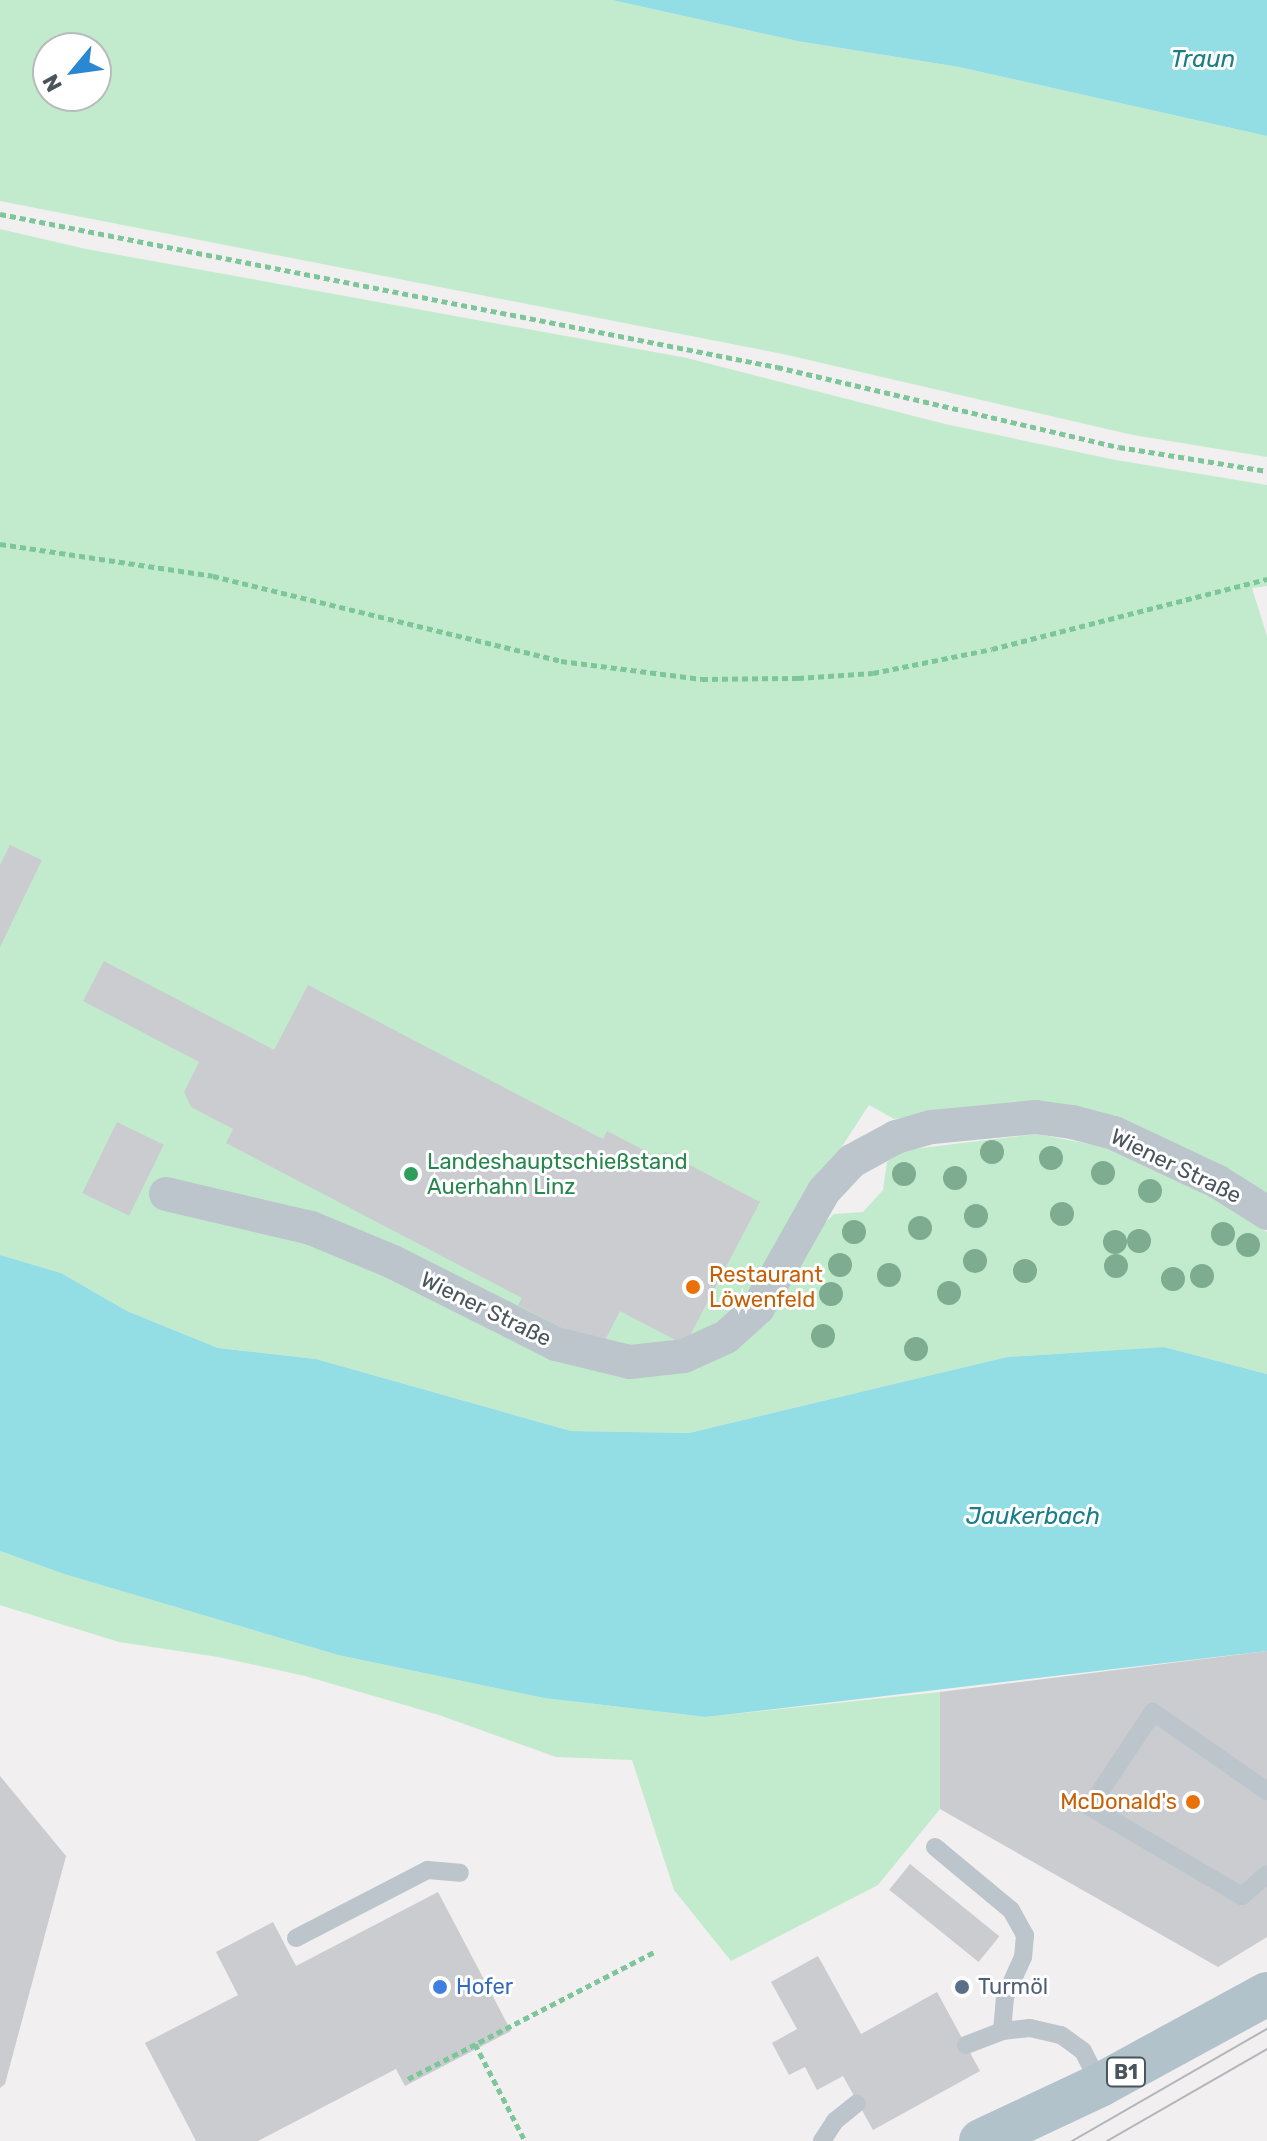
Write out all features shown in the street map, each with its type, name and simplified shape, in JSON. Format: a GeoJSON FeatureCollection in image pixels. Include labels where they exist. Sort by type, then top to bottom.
{"type":"FeatureCollection","features":[{"type":"Feature","properties":{"kind":"main road","name":"B1"},"geometry":{"type":"LineString","coordinates":[[981,2141],[1100,2085],[1267,1994]]}},
{"type":"Feature","properties":{"kind":"street","name":"Wiener Straße"},"geometry":{"type":"LineString","coordinates":[[166,1194],[311,1228],[393,1262],[556,1344],[630,1362],[684,1356],[726,1337],[758,1308],[824,1191],[852,1161],[896,1137],[932,1127],[1025,1117],[1072,1122],[1114,1133],[1218,1182],[1267,1213]]}},
{"type":"Feature","properties":{"kind":"lane"},"geometry":{"type":"LineString","coordinates":[[1267,1791],[1153,1712],[1090,1807],[1242,1896],[1267,1874]]}},
{"type":"Feature","properties":{"kind":"lane"},"geometry":{"type":"LineString","coordinates":[[935,1847],[1011,1910],[1025,1935],[1023,1957],[1005,1997],[1002,2031]]}},
{"type":"Feature","properties":{"kind":"lane"},"geometry":{"type":"LineString","coordinates":[[296,1938],[428,1870],[460,1873]]}},
{"type":"Feature","properties":{"kind":"lane"},"geometry":{"type":"LineString","coordinates":[[966,2045],[1002,2031],[1030,2028],[1061,2035],[1083,2051],[1100,2085]]}},
{"type":"Feature","properties":{"kind":"lane"},"geometry":{"type":"LineString","coordinates":[[822,2141],[835,2121],[857,2103]]}},
{"type":"Feature","properties":{"kind":"path"},"geometry":{"type":"LineString","coordinates":[[0,214],[777,367],[1119,447],[1267,471]]}},
{"type":"Feature","properties":{"kind":"path"},"geometry":{"type":"LineString","coordinates":[[0,544],[213,576],[561,661],[702,679],[873,673],[992,649],[1267,579]]}},
{"type":"Feature","properties":{"kind":"path"},"geometry":{"type":"LineString","coordinates":[[408,2079],[654,1952]]}},
{"type":"Feature","properties":{"kind":"path"},"geometry":{"type":"LineString","coordinates":[[475,2044],[525,2141]]}},
{"type":"Feature","properties":{"kind":"green space"},"geometry":{"type":"Polygon","coordinates":[[[0,0],[612,0],[797,41],[959,67],[1267,136],[1267,457],[1133,435],[783,354],[0,201],[0,0]]]}},
{"type":"Feature","properties":{"kind":"green space"},"geometry":{"type":"Polygon","coordinates":[[[0,229],[86,249],[687,358],[945,424],[1116,460],[1267,485],[1267,586],[1252,588],[1267,636],[1267,1197],[1220,1168],[1117,1116],[1036,1102],[969,1107],[894,1119],[869,1105],[794,1220],[812,1235],[834,1214],[863,1212],[883,1190],[887,1162],[905,1150],[1037,1134],[1110,1148],[1210,1196],[1267,1232],[1267,1374],[1164,1347],[1007,1357],[689,1433],[571,1431],[316,1359],[218,1348],[127,1311],[61,1273],[0,1255],[0,229]]]}},
{"type":"Feature","properties":{"kind":"green space"},"geometry":{"type":"Polygon","coordinates":[[[0,1551],[64,1574],[338,1655],[544,1698],[706,1717],[940,1692],[940,1809],[878,1885],[731,1961],[674,1890],[632,1760],[556,1757],[439,1715],[305,1676],[218,1657],[119,1642],[6,1607],[0,1605],[0,1551]]]}},
{"type":"Feature","properties":{"kind":"water","name":"Traun"},"geometry":{"type":"Polygon","coordinates":[[[612,0],[1267,0],[1267,136],[959,67],[797,41],[612,0]]]}},
{"type":"Feature","properties":{"kind":"water","name":"Jaukerbach"},"geometry":{"type":"Polygon","coordinates":[[[0,1255],[61,1273],[127,1311],[218,1348],[316,1359],[571,1431],[689,1433],[1007,1357],[1164,1347],[1267,1374],[1267,1651],[706,1717],[544,1698],[338,1655],[64,1574],[0,1551],[0,1255]]]}},
{"type":"Feature","properties":{"kind":"building"},"geometry":{"type":"Polygon","coordinates":[[[10,845],[42,860],[0,947],[0,865],[10,845]]]}},
{"type":"Feature","properties":{"kind":"building"},"geometry":{"type":"Polygon","coordinates":[[[104,961],[274,1050],[308,985],[603,1139],[607,1131],[661,1159],[665,1152],[760,1202],[685,1345],[620,1311],[601,1348],[518,1305],[522,1298],[226,1143],[233,1129],[191,1107],[184,1092],[199,1062],[83,1001],[104,961]]]}},
{"type":"Feature","properties":{"kind":"building"},"geometry":{"type":"Polygon","coordinates":[[[117,1122],[164,1145],[129,1216],[82,1193],[117,1122]]]}},
{"type":"Feature","properties":{"kind":"building"},"geometry":{"type":"Polygon","coordinates":[[[1267,1651],[1267,1937],[1218,1967],[940,1809],[940,1692],[1267,1651]]]}},
{"type":"Feature","properties":{"kind":"building"},"geometry":{"type":"Polygon","coordinates":[[[0,1776],[66,1856],[5,2084],[0,2088],[0,1776]]]}},
{"type":"Feature","properties":{"kind":"building"},"geometry":{"type":"Polygon","coordinates":[[[910,1864],[999,1936],[979,1962],[889,1890],[910,1864]]]}},
{"type":"Feature","properties":{"kind":"building"},"geometry":{"type":"Polygon","coordinates":[[[438,1892],[511,2031],[405,2086],[396,2069],[258,2141],[196,2141],[145,2043],[238,1995],[216,1952],[273,1922],[296,1966],[438,1892]]]}},
{"type":"Feature","properties":{"kind":"building"},"geometry":{"type":"Polygon","coordinates":[[[818,1956],[861,2034],[937,1992],[980,2071],[873,2130],[843,2076],[817,2090],[805,2067],[789,2075],[772,2043],[797,2029],[771,1982],[818,1956]]]}},
{"type":"Feature","properties":{"kind":"tram line"},"geometry":{"type":"LineString","coordinates":[[1072,2141],[1267,2029]]}},
{"type":"Feature","properties":{"kind":"tram line"},"geometry":{"type":"LineString","coordinates":[[1107,2141],[1267,2049]]}},
{"type":"Feature","properties":{"kind":"place","name":"Landeshauptschießstand Auerhahn Linz"},"geometry":{"type":"Point","coordinates":[411,1174]}},
{"type":"Feature","properties":{"kind":"place","name":"Restaurant Löwenfeld"},"geometry":{"type":"Point","coordinates":[693,1287]}},
{"type":"Feature","properties":{"kind":"place","name":"McDonald's"},"geometry":{"type":"Point","coordinates":[1193,1802]}},
{"type":"Feature","properties":{"kind":"place","name":"Hofer"},"geometry":{"type":"Point","coordinates":[440,1987]}},
{"type":"Feature","properties":{"kind":"place","name":"Turmöl"},"geometry":{"type":"Point","coordinates":[962,1987]}}]}
